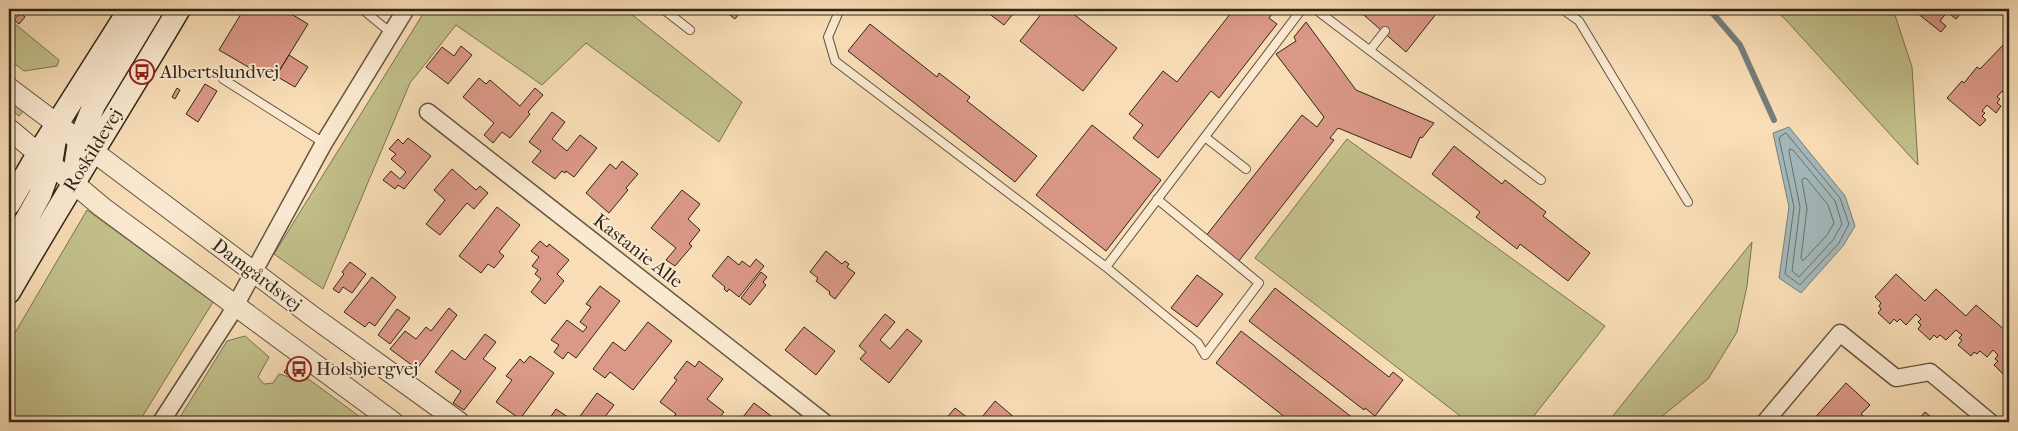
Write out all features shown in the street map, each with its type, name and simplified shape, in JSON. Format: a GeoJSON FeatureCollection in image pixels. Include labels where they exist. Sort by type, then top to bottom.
{"type":"FeatureCollection","features":[{"type":"Feature","properties":{"kind":"main road"},"geometry":{"type":"LineString","coordinates":[[9,251],[40,195],[44,159],[57,124],[130,9]]}},
{"type":"Feature","properties":{"kind":"main road"},"geometry":{"type":"LineString","coordinates":[[86,147],[94,105],[152,9]]}},
{"type":"Feature","properties":{"kind":"main road","name":"Roskildevej"},"geometry":{"type":"LineString","coordinates":[[9,292],[72,183],[86,147],[178,9]]}},
{"type":"Feature","properties":{"kind":"main road"},"geometry":{"type":"LineString","coordinates":[[9,204],[44,159]]}},
{"type":"Feature","properties":{"kind":"street"},"geometry":{"type":"LineString","coordinates":[[161,422],[236,305],[324,143],[406,9]]}},
{"type":"Feature","properties":{"kind":"street"},"geometry":{"type":"LineString","coordinates":[[9,88],[57,124]]}},
{"type":"Feature","properties":{"kind":"street","name":"Kastanie Alle"},"geometry":{"type":"LineString","coordinates":[[428,112],[824,422]]}},
{"type":"Feature","properties":{"kind":"street","name":"Damgårdsvej"},"geometry":{"type":"LineString","coordinates":[[57,124],[254,272],[459,422]]}},
{"type":"Feature","properties":{"kind":"street"},"geometry":{"type":"LineString","coordinates":[[9,129],[44,159]]}},
{"type":"Feature","properties":{"kind":"street","name":"Damgårdsvej"},"geometry":{"type":"LineString","coordinates":[[44,159],[102,207],[393,422]]}},
{"type":"Feature","properties":{"kind":"street"},"geometry":{"type":"LineString","coordinates":[[1765,422],[1840,333],[1896,378],[1930,372],[1990,422]]}},
{"type":"Feature","properties":{"kind":"lane"},"geometry":{"type":"LineString","coordinates":[[362,9],[392,33]]}},
{"type":"Feature","properties":{"kind":"lane"},"geometry":{"type":"LineString","coordinates":[[663,9],[690,30]]}},
{"type":"Feature","properties":{"kind":"lane"},"geometry":{"type":"LineString","coordinates":[[840,9],[828,37],[835,61],[1106,267],[1198,343],[1205,354],[1259,282],[1157,199]]}},
{"type":"Feature","properties":{"kind":"lane"},"geometry":{"type":"LineString","coordinates":[[1106,267],[1302,9]]}},
{"type":"Feature","properties":{"kind":"lane"},"geometry":{"type":"LineString","coordinates":[[1315,9],[1541,180]]}},
{"type":"Feature","properties":{"kind":"lane"},"geometry":{"type":"LineString","coordinates":[[1562,9],[1579,22],[1688,202]]}},
{"type":"Feature","properties":{"kind":"lane"},"geometry":{"type":"LineString","coordinates":[[1370,50],[1385,31]]}},
{"type":"Feature","properties":{"kind":"lane"},"geometry":{"type":"LineString","coordinates":[[223,80],[324,143]]}},
{"type":"Feature","properties":{"kind":"lane"},"geometry":{"type":"LineString","coordinates":[[1205,137],[1246,169]]}},
{"type":"Feature","properties":{"kind":"shaded area"},"geometry":{"type":"Polygon","coordinates":[[[426,9],[625,9],[742,102],[719,142],[586,43],[542,85],[456,25],[410,83],[323,289],[274,254],[426,9]]]}},
{"type":"Feature","properties":{"kind":"shaded area"},"geometry":{"type":"Polygon","coordinates":[[[1773,9],[1893,9],[1912,67],[1918,165],[1785,19],[1773,9]]]}},
{"type":"Feature","properties":{"kind":"shaded area"},"geometry":{"type":"Polygon","coordinates":[[[9,19],[59,60],[57,66],[24,71],[9,59],[9,19]]]}},
{"type":"Feature","properties":{"kind":"shaded area"},"geometry":{"type":"Polygon","coordinates":[[[9,98],[24,110],[19,116],[9,108],[9,98]]]}},
{"type":"Feature","properties":{"kind":"shaded area"},"geometry":{"type":"Polygon","coordinates":[[[1347,139],[1605,326],[1529,422],[1468,422],[1255,258],[1347,139]]]}},
{"type":"Feature","properties":{"kind":"shaded area"},"geometry":{"type":"Polygon","coordinates":[[[87,210],[213,302],[139,422],[9,422],[9,343],[87,210]]]}},
{"type":"Feature","properties":{"kind":"shaded area"},"geometry":{"type":"Polygon","coordinates":[[[1752,242],[1747,286],[1737,332],[1708,379],[1655,422],[1608,422],[1752,242]]]}},
{"type":"Feature","properties":{"kind":"shaded area"},"geometry":{"type":"Polygon","coordinates":[[[245,336],[269,357],[258,377],[264,384],[273,383],[279,374],[293,378],[307,378],[367,422],[177,422],[227,341],[245,336]]]}},
{"type":"Feature","properties":{"kind":"water"},"geometry":{"type":"Polygon","coordinates":[[[1789,127],[1845,196],[1855,226],[1843,246],[1801,293],[1779,278],[1789,207],[1773,133],[1789,127]]]}},
{"type":"Feature","properties":{"kind":"building"},"geometry":{"type":"Polygon","coordinates":[[[244,9],[283,9],[308,24],[276,76],[267,78],[219,50],[244,9]]]}},
{"type":"Feature","properties":{"kind":"building"},"geometry":{"type":"Polygon","coordinates":[[[722,9],[743,9],[735,19],[722,9]]]}},
{"type":"Feature","properties":{"kind":"building"},"geometry":{"type":"Polygon","coordinates":[[[983,9],[1017,9],[1004,25],[983,9]]]}},
{"type":"Feature","properties":{"kind":"building"},"geometry":{"type":"Polygon","coordinates":[[[1045,9],[1067,9],[1117,48],[1083,91],[1020,41],[1045,9]]]}},
{"type":"Feature","properties":{"kind":"building"},"geometry":{"type":"Polygon","coordinates":[[[1234,9],[1276,9],[1269,18],[1277,24],[1219,98],[1211,91],[1158,158],[1133,138],[1143,125],[1129,114],[1163,71],[1177,82],[1234,9]]]}},
{"type":"Feature","properties":{"kind":"building"},"geometry":{"type":"Polygon","coordinates":[[[1357,9],[1440,9],[1406,52],[1357,9]]]}},
{"type":"Feature","properties":{"kind":"building"},"geometry":{"type":"Polygon","coordinates":[[[1912,9],[1958,9],[1962,12],[1956,19],[1947,12],[1940,21],[1946,26],[1941,32],[1912,9]]]}},
{"type":"Feature","properties":{"kind":"building"},"geometry":{"type":"Polygon","coordinates":[[[20,13],[25,17],[19,24],[14,20],[20,13]]]}},
{"type":"Feature","properties":{"kind":"building"},"geometry":{"type":"Polygon","coordinates":[[[1306,22],[1356,90],[1434,123],[1422,138],[1420,137],[1411,158],[1338,128],[1330,138],[1334,140],[1238,262],[1205,237],[1302,115],[1317,127],[1324,117],[1276,54],[1296,41],[1294,37],[1306,22]]]}},
{"type":"Feature","properties":{"kind":"building"},"geometry":{"type":"Polygon","coordinates":[[[870,24],[937,77],[939,73],[970,97],[967,101],[1037,156],[1015,182],[848,51],[870,24]]]}},
{"type":"Feature","properties":{"kind":"building"},"geometry":{"type":"Polygon","coordinates":[[[2008,40],[2009,97],[2002,91],[1997,97],[2000,99],[1997,103],[2001,106],[1996,113],[1987,105],[1982,111],[1985,113],[1982,116],[1986,120],[1980,126],[1947,98],[1962,81],[1964,83],[1977,67],[1980,69],[2008,40]]]}},
{"type":"Feature","properties":{"kind":"building"},"geometry":{"type":"Polygon","coordinates":[[[461,46],[472,55],[448,84],[426,67],[442,47],[454,56],[461,46]]]}},
{"type":"Feature","properties":{"kind":"building"},"geometry":{"type":"Polygon","coordinates":[[[289,55],[308,67],[295,87],[276,76],[289,55]]]}},
{"type":"Feature","properties":{"kind":"building"},"geometry":{"type":"Polygon","coordinates":[[[479,78],[486,84],[490,80],[520,106],[535,88],[543,95],[528,112],[530,114],[510,138],[502,132],[493,143],[484,135],[494,123],[463,97],[479,78]]]}},
{"type":"Feature","properties":{"kind":"building"},"geometry":{"type":"Polygon","coordinates":[[[205,84],[217,91],[198,122],[186,114],[205,84]]]}},
{"type":"Feature","properties":{"kind":"building"},"geometry":{"type":"Polygon","coordinates":[[[177,88],[180,90],[175,99],[172,97],[177,88]]]}},
{"type":"Feature","properties":{"kind":"building"},"geometry":{"type":"Polygon","coordinates":[[[552,112],[565,122],[552,139],[567,151],[580,135],[597,148],[574,177],[566,171],[565,173],[562,171],[555,179],[532,162],[541,151],[529,142],[552,112]]]}},
{"type":"Feature","properties":{"kind":"building"},"geometry":{"type":"Polygon","coordinates":[[[1092,125],[1161,180],[1106,251],[1036,195],[1092,125]]]}},
{"type":"Feature","properties":{"kind":"building"},"geometry":{"type":"Polygon","coordinates":[[[408,138],[431,156],[404,189],[398,185],[395,189],[383,180],[391,171],[400,179],[406,172],[391,159],[396,154],[389,149],[398,139],[403,144],[408,138]]]}},
{"type":"Feature","properties":{"kind":"building"},"geometry":{"type":"Polygon","coordinates":[[[1454,146],[1502,184],[1505,180],[1546,212],[1543,216],[1590,253],[1568,281],[1520,244],[1517,249],[1476,217],[1480,212],[1432,174],[1454,146]]]}},
{"type":"Feature","properties":{"kind":"building"},"geometry":{"type":"Polygon","coordinates":[[[622,161],[638,174],[626,188],[628,190],[609,213],[586,193],[610,164],[616,169],[622,161]]]}},
{"type":"Feature","properties":{"kind":"building"},"geometry":{"type":"Polygon","coordinates":[[[452,169],[476,190],[480,186],[488,193],[474,209],[467,203],[440,235],[426,224],[445,200],[434,190],[452,169]]]}},
{"type":"Feature","properties":{"kind":"building"},"geometry":{"type":"Polygon","coordinates":[[[682,190],[700,204],[688,219],[700,230],[689,244],[692,246],[675,266],[666,260],[676,248],[651,228],[682,190]]]}},
{"type":"Feature","properties":{"kind":"building"},"geometry":{"type":"Polygon","coordinates":[[[497,207],[520,225],[499,252],[504,256],[494,268],[488,264],[481,273],[459,256],[497,207]]]}},
{"type":"Feature","properties":{"kind":"building"},"geometry":{"type":"Polygon","coordinates":[[[540,241],[547,247],[549,244],[569,260],[557,274],[564,281],[545,304],[531,292],[541,279],[535,274],[538,270],[532,266],[539,257],[531,251],[540,241]]]}},
{"type":"Feature","properties":{"kind":"building"},"geometry":{"type":"Polygon","coordinates":[[[826,251],[842,264],[845,261],[849,264],[847,267],[855,273],[835,299],[829,294],[830,292],[816,281],[818,278],[810,272],[826,251]]]}},
{"type":"Feature","properties":{"kind":"building"},"geometry":{"type":"Polygon","coordinates":[[[728,256],[739,265],[742,261],[750,267],[756,259],[764,266],[739,297],[729,289],[727,292],[724,289],[725,287],[712,276],[728,256]]]}},
{"type":"Feature","properties":{"kind":"building"},"geometry":{"type":"Polygon","coordinates":[[[350,262],[366,274],[352,293],[343,287],[339,293],[333,289],[350,262]]]}},
{"type":"Feature","properties":{"kind":"building"},"geometry":{"type":"Polygon","coordinates":[[[761,272],[767,277],[763,282],[766,285],[750,305],[741,298],[761,272]]]}},
{"type":"Feature","properties":{"kind":"building"},"geometry":{"type":"Polygon","coordinates":[[[1896,274],[1925,301],[1936,289],[1966,316],[1976,305],[2007,332],[2009,330],[2009,373],[2006,377],[1994,365],[1998,361],[1995,359],[1998,355],[1993,350],[1987,357],[1980,351],[1977,354],[1974,352],[1971,356],[1958,345],[1962,340],[1959,338],[1962,335],[1956,330],[1946,340],[1940,335],[1937,338],[1934,335],[1930,340],[1918,329],[1921,325],[1918,322],[1921,319],[1916,314],[1906,325],[1900,319],[1897,322],[1894,319],[1890,324],[1878,313],[1881,309],[1879,306],[1881,303],[1875,297],[1896,274]]]}},
{"type":"Feature","properties":{"kind":"building"},"geometry":{"type":"Polygon","coordinates":[[[1197,275],[1223,294],[1197,327],[1171,308],[1197,275]]]}},
{"type":"Feature","properties":{"kind":"building"},"geometry":{"type":"Polygon","coordinates":[[[372,277],[396,297],[375,326],[369,322],[365,327],[344,312],[372,277]]]}},
{"type":"Feature","properties":{"kind":"building"},"geometry":{"type":"Polygon","coordinates":[[[600,286],[620,301],[576,358],[568,352],[563,359],[554,352],[559,345],[551,340],[567,320],[583,332],[587,327],[580,322],[591,307],[586,304],[600,286]]]}},
{"type":"Feature","properties":{"kind":"building"},"geometry":{"type":"Polygon","coordinates":[[[1275,288],[1389,377],[1393,372],[1403,380],[1375,416],[1365,408],[1364,410],[1249,321],[1275,288]]]}},
{"type":"Feature","properties":{"kind":"building"},"geometry":{"type":"Polygon","coordinates":[[[449,308],[457,315],[417,369],[390,349],[405,331],[416,339],[426,327],[431,331],[449,308]]]}},
{"type":"Feature","properties":{"kind":"building"},"geometry":{"type":"Polygon","coordinates":[[[397,309],[410,318],[390,344],[378,335],[397,309]]]}},
{"type":"Feature","properties":{"kind":"building"},"geometry":{"type":"Polygon","coordinates":[[[885,314],[895,322],[880,340],[890,349],[907,329],[922,341],[889,383],[860,359],[866,352],[859,346],[885,314]]]}},
{"type":"Feature","properties":{"kind":"building"},"geometry":{"type":"Polygon","coordinates":[[[648,322],[672,341],[633,390],[610,372],[605,378],[593,369],[613,342],[625,351],[648,322]]]}},
{"type":"Feature","properties":{"kind":"building"},"geometry":{"type":"Polygon","coordinates":[[[804,327],[835,351],[816,375],[785,350],[804,327]]]}},
{"type":"Feature","properties":{"kind":"building"},"geometry":{"type":"Polygon","coordinates":[[[1241,331],[1358,422],[1291,422],[1216,363],[1241,331]]]}},
{"type":"Feature","properties":{"kind":"building"},"geometry":{"type":"Polygon","coordinates":[[[485,334],[496,342],[483,359],[496,368],[464,410],[453,403],[461,391],[435,372],[452,350],[465,360],[485,334]]]}},
{"type":"Feature","properties":{"kind":"building"},"geometry":{"type":"Polygon","coordinates":[[[530,356],[554,373],[520,419],[496,402],[512,380],[506,376],[520,359],[524,363],[530,356]]]}},
{"type":"Feature","properties":{"kind":"building"},"geometry":{"type":"Polygon","coordinates":[[[687,361],[695,367],[699,361],[723,379],[707,399],[724,412],[716,422],[693,422],[696,418],[693,416],[688,422],[669,422],[676,414],[660,402],[677,380],[674,378],[687,361]]]}},
{"type":"Feature","properties":{"kind":"building"},"geometry":{"type":"Polygon","coordinates":[[[287,368],[295,375],[292,378],[284,372],[287,368]]]}},
{"type":"Feature","properties":{"kind":"building"},"geometry":{"type":"Polygon","coordinates":[[[1846,383],[1870,405],[1861,414],[1867,419],[1863,422],[1811,422],[1846,383]]]}},
{"type":"Feature","properties":{"kind":"building"},"geometry":{"type":"Polygon","coordinates":[[[597,393],[614,405],[601,422],[582,422],[578,419],[597,393]]]}},
{"type":"Feature","properties":{"kind":"building"},"geometry":{"type":"Polygon","coordinates":[[[995,401],[1015,418],[1011,422],[978,422],[995,401]]]}},
{"type":"Feature","properties":{"kind":"building"},"geometry":{"type":"Polygon","coordinates":[[[754,403],[779,422],[739,422],[754,403]]]}},
{"type":"Feature","properties":{"kind":"building"},"geometry":{"type":"Polygon","coordinates":[[[955,408],[973,422],[944,421],[955,408]]]}},
{"type":"Feature","properties":{"kind":"building"},"geometry":{"type":"Polygon","coordinates":[[[556,409],[575,422],[547,422],[556,409]]]}},
{"type":"Feature","properties":{"kind":"building"},"geometry":{"type":"Polygon","coordinates":[[[1925,412],[1937,422],[1916,422],[1925,412]]]}},
{"type":"Feature","properties":{"kind":"waterway"},"geometry":{"type":"LineString","coordinates":[[1709,9],[1740,45],[1774,120]]}},
{"type":"Feature","properties":{"kind":"place","name":"Albertslundvej"},"geometry":{"type":"Point","coordinates":[142,72]}},
{"type":"Feature","properties":{"kind":"place","name":"Holsbjergvej"},"geometry":{"type":"Point","coordinates":[299,369]}}]}
